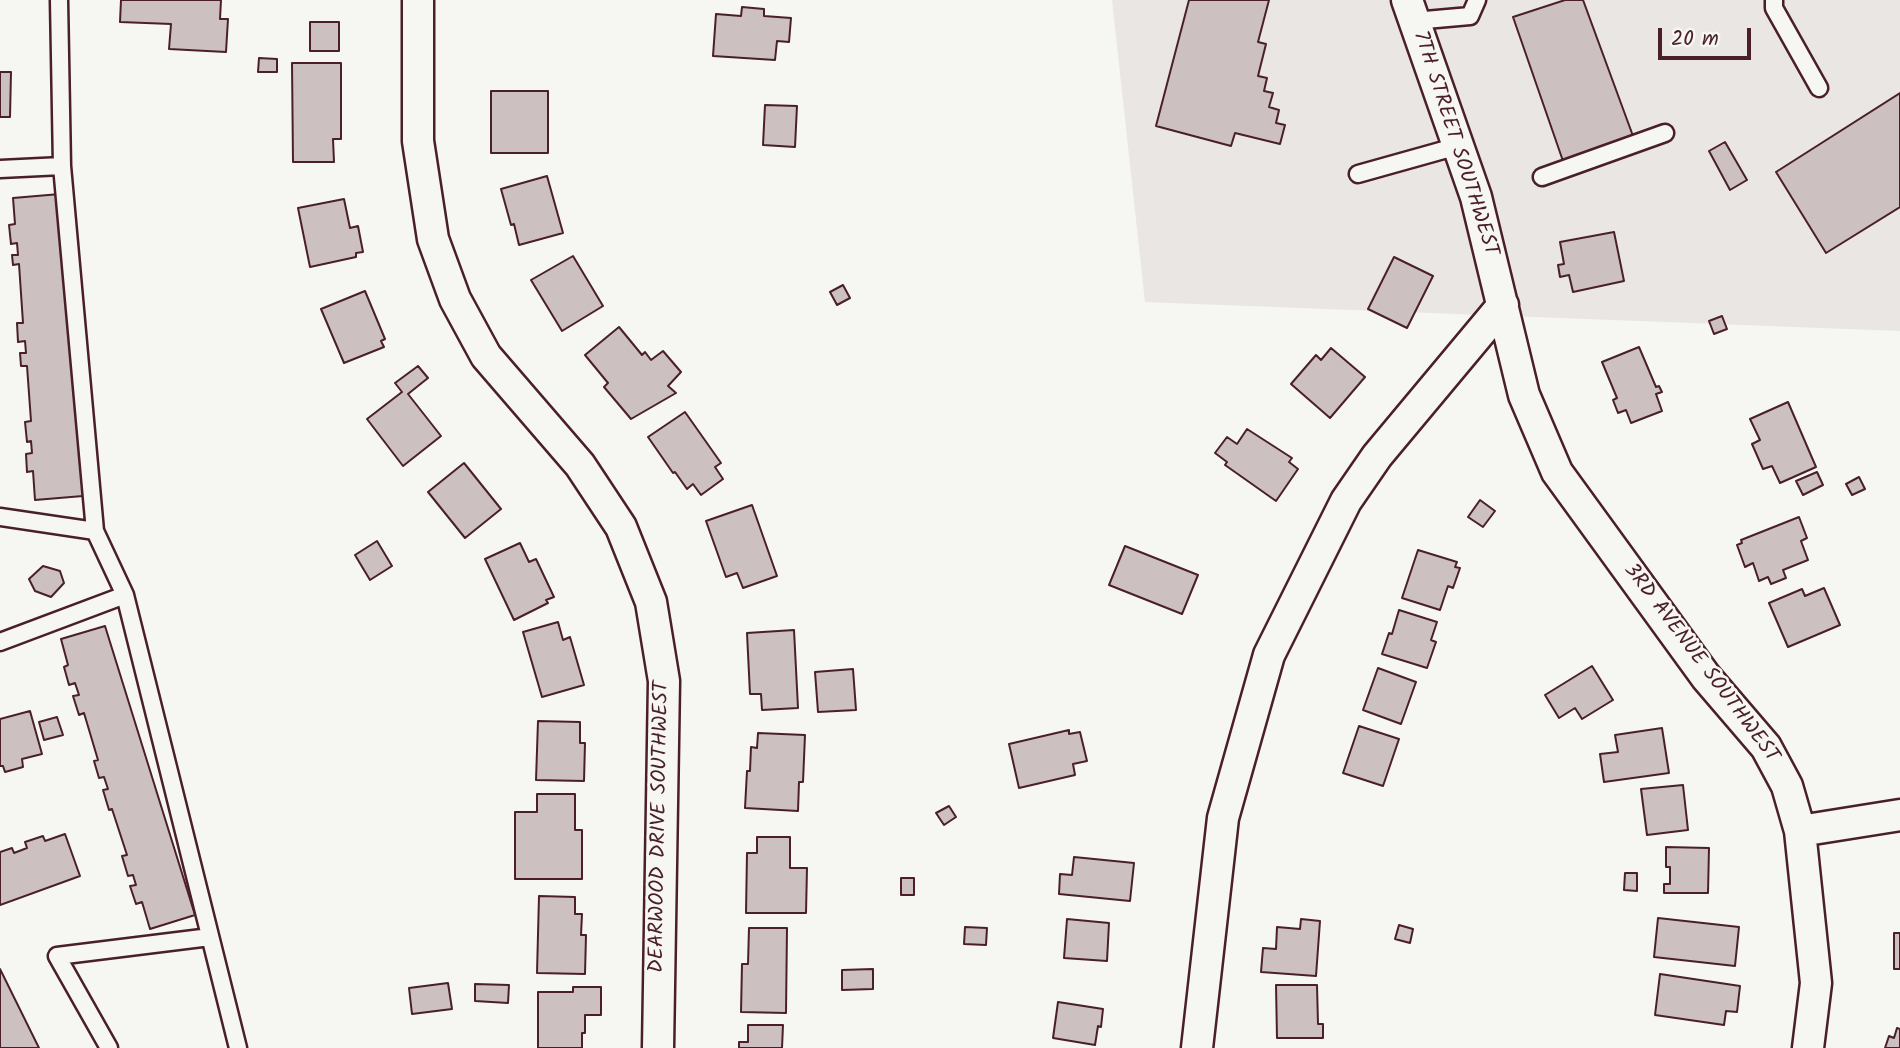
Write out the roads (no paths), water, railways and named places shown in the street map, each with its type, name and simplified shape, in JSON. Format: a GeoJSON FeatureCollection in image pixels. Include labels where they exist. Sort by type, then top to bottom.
{"type":"FeatureCollection","features":[{"type":"Feature","properties":{"kind":"street","name":"DEARWOOD DRIVE SOUTHWEST"},"geometry":{"type":"LineString","coordinates":[[418,0],[418,141],[433,239],[455,299],[486,356],[580,465],[621,527],[650,602],[664,681],[658,1048]]}},
{"type":"Feature","properties":{"kind":"street","name":"7TH STREET SOUTHWEST"},"geometry":{"type":"LineString","coordinates":[[1411,10],[1476,197],[1503,306]]}},
{"type":"Feature","properties":{"kind":"street","name":"3RD AVENUE SOUTHWEST"},"geometry":{"type":"LineString","coordinates":[[1503,306],[1524,395],[1558,472],[1706,677],[1766,747],[1787,786],[1800,831],[1816,982],[1808,1048]]}},
{"type":"Feature","properties":{"kind":"street"},"geometry":{"type":"LineString","coordinates":[[1197,1048],[1223,818],[1269,655],[1346,501],[1377,456],[1503,306]]}},
{"type":"Feature","properties":{"kind":"street"},"geometry":{"type":"LineString","coordinates":[[1800,831],[1900,816]]}},
{"type":"Feature","properties":{"kind":"lane"},"geometry":{"type":"LineString","coordinates":[[59,0],[62,166],[95,531],[125,595],[238,1048]]}},
{"type":"Feature","properties":{"kind":"lane"},"geometry":{"type":"LineString","coordinates":[[1411,10],[1470,16],[1477,0]]}},
{"type":"Feature","properties":{"kind":"lane"},"geometry":{"type":"LineString","coordinates":[[1774,0],[1774,8],[1819,88]]}},
{"type":"Feature","properties":{"kind":"lane"},"geometry":{"type":"LineString","coordinates":[[1542,177],[1665,133]]}},
{"type":"Feature","properties":{"kind":"lane"},"geometry":{"type":"LineString","coordinates":[[1358,174],[1458,146]]}},
{"type":"Feature","properties":{"kind":"lane"},"geometry":{"type":"LineString","coordinates":[[0,169],[62,166]]}},
{"type":"Feature","properties":{"kind":"lane"},"geometry":{"type":"LineString","coordinates":[[0,517],[95,531]]}},
{"type":"Feature","properties":{"kind":"lane"},"geometry":{"type":"LineString","coordinates":[[0,642],[125,595]]}},
{"type":"Feature","properties":{"kind":"lane"},"geometry":{"type":"LineString","coordinates":[[109,1048],[57,956],[210,937]]}}]}
